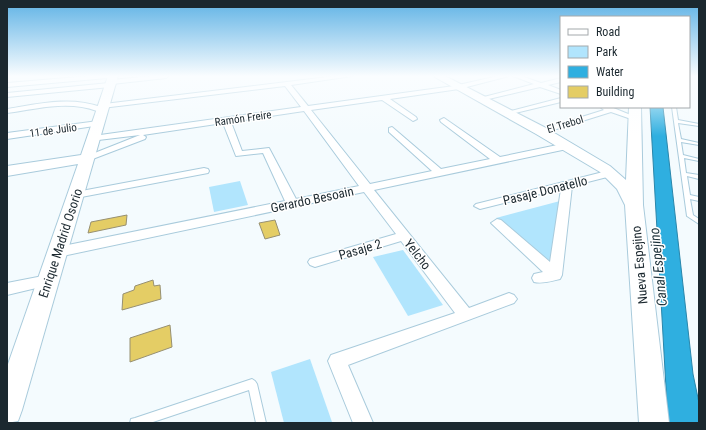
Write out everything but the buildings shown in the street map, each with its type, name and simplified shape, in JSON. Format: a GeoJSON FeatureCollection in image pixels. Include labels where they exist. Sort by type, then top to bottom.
{"type":"FeatureCollection","features":[{"type":"Feature","properties":{"kind":"street","name":"Enrique Madrid Osorio"},"geometry":{"type":"LineString","coordinates":[[8,402],[58,252],[106,96]]}},
{"type":"Feature","properties":{"kind":"street","name":"11 de Julio"},"geometry":{"type":"LineString","coordinates":[[7,136],[101,114],[208,96]]}},
{"type":"Feature","properties":{"kind":"street","name":"Yelcho"},"geometry":{"type":"LineString","coordinates":[[296,96],[466,316]]}},
{"type":"Feature","properties":{"kind":"street","name":"Ramón Freire"},"geometry":{"type":"LineString","coordinates":[[7,171],[170,129],[396,96]]}},
{"type":"Feature","properties":{"kind":"street"},"geometry":{"type":"LineString","coordinates":[[476,96],[567,146],[610,173],[624,187],[634,205]]}},
{"type":"Feature","properties":{"kind":"street"},"geometry":{"type":"LineString","coordinates":[[480,98],[489,96]]}},
{"type":"Feature","properties":{"kind":"street"},"geometry":{"type":"LineString","coordinates":[[384,98],[413,120]]}},
{"type":"Feature","properties":{"kind":"street"},"geometry":{"type":"LineString","coordinates":[[507,113],[560,100]]}},
{"type":"Feature","properties":{"kind":"street"},"geometry":{"type":"LineString","coordinates":[[7,111],[75,104],[98,109],[101,114]]}},
{"type":"Feature","properties":{"kind":"street"},"geometry":{"type":"LineString","coordinates":[[606,108],[635,113]]}},
{"type":"Feature","properties":{"kind":"street","name":"El Trebol"},"geometry":{"type":"LineString","coordinates":[[541,132],[611,110]]}},
{"type":"Feature","properties":{"kind":"street","name":"Nueva Espejino"},"geometry":{"type":"LineString","coordinates":[[635,113],[634,205],[654,423]]}},
{"type":"Feature","properties":{"kind":"street"},"geometry":{"type":"LineString","coordinates":[[226,120],[239,154],[266,150],[292,203]]}},
{"type":"Feature","properties":{"kind":"street"},"geometry":{"type":"LineString","coordinates":[[444,120],[499,161]]}},
{"type":"Feature","properties":{"kind":"street","name":"Ramón Freire"},"geometry":{"type":"LineString","coordinates":[[90,149],[170,129]]}},
{"type":"Feature","properties":{"kind":"street"},"geometry":{"type":"LineString","coordinates":[[392,130],[440,173]]}},
{"type":"Feature","properties":{"kind":"street","name":"Gerardo Besoain"},"geometry":{"type":"LineString","coordinates":[[58,252],[567,146]]}},
{"type":"Feature","properties":{"kind":"street"},"geometry":{"type":"LineString","coordinates":[[590,160],[635,174]]}},
{"type":"Feature","properties":{"kind":"street"},"geometry":{"type":"LineString","coordinates":[[76,195],[204,171]]}},
{"type":"Feature","properties":{"kind":"street"},"geometry":{"type":"LineString","coordinates":[[610,173],[635,174]]}},
{"type":"Feature","properties":{"kind":"street","name":"Pasaje Donatello"},"geometry":{"type":"LineString","coordinates":[[480,206],[610,173]]}},
{"type":"Feature","properties":{"kind":"street"},"geometry":{"type":"LineString","coordinates":[[555,275],[567,184]]}},
{"type":"Feature","properties":{"kind":"street"},"geometry":{"type":"LineString","coordinates":[[497,222],[555,275]]}},
{"type":"Feature","properties":{"kind":"street","name":"Pasaje 2"},"geometry":{"type":"LineString","coordinates":[[315,262],[405,236]]}},
{"type":"Feature","properties":{"kind":"street"},"geometry":{"type":"LineString","coordinates":[[539,278],[555,275]]}},
{"type":"Feature","properties":{"kind":"street"},"geometry":{"type":"LineString","coordinates":[[7,289],[48,280]]}},
{"type":"Feature","properties":{"kind":"street"},"geometry":{"type":"LineString","coordinates":[[363,423],[337,362],[509,299]]}},
{"type":"Feature","properties":{"kind":"lane"},"geometry":{"type":"LineString","coordinates":[[674,108],[690,216],[699,222]]}},
{"type":"Feature","properties":{"kind":"lane"},"geometry":{"type":"LineString","coordinates":[[676,121],[699,125]]}},
{"type":"Feature","properties":{"kind":"lane"},"geometry":{"type":"LineString","coordinates":[[679,140],[699,144]]}},
{"type":"Feature","properties":{"kind":"lane"},"geometry":{"type":"LineString","coordinates":[[681,156],[699,160]]}},
{"type":"Feature","properties":{"kind":"lane"},"geometry":{"type":"LineString","coordinates":[[684,174],[699,177]]}},
{"type":"Feature","properties":{"kind":"lane"},"geometry":{"type":"LineString","coordinates":[[687,196],[699,199]]}},
{"type":"Feature","properties":{"kind":"lane"},"geometry":{"type":"LineString","coordinates":[[135,423],[252,384],[261,423]]}},
{"type":"Feature","properties":{"kind":"green space"},"geometry":{"type":"Polygon","coordinates":[[[240,181],[248,205],[214,212],[209,187],[240,181]]]}},
{"type":"Feature","properties":{"kind":"green space"},"geometry":{"type":"Polygon","coordinates":[[[560,201],[551,260],[543,259],[496,218],[560,201]]]}},
{"type":"Feature","properties":{"kind":"green space"},"geometry":{"type":"Polygon","coordinates":[[[403,250],[443,305],[408,316],[373,257],[403,250]]]}},
{"type":"Feature","properties":{"kind":"green space"},"geometry":{"type":"Polygon","coordinates":[[[310,359],[332,422],[284,423],[271,372],[310,359]]]}},
{"type":"Feature","properties":{"kind":"water"},"geometry":{"type":"Polygon","coordinates":[[[650,108],[663,108],[693,374],[699,403],[699,423],[668,423],[650,108]]]}},
{"type":"Feature","properties":{"kind":"water label","name":"Canal Espejino"},"geometry":{"type":"Point","coordinates":[658,267]}}]}
